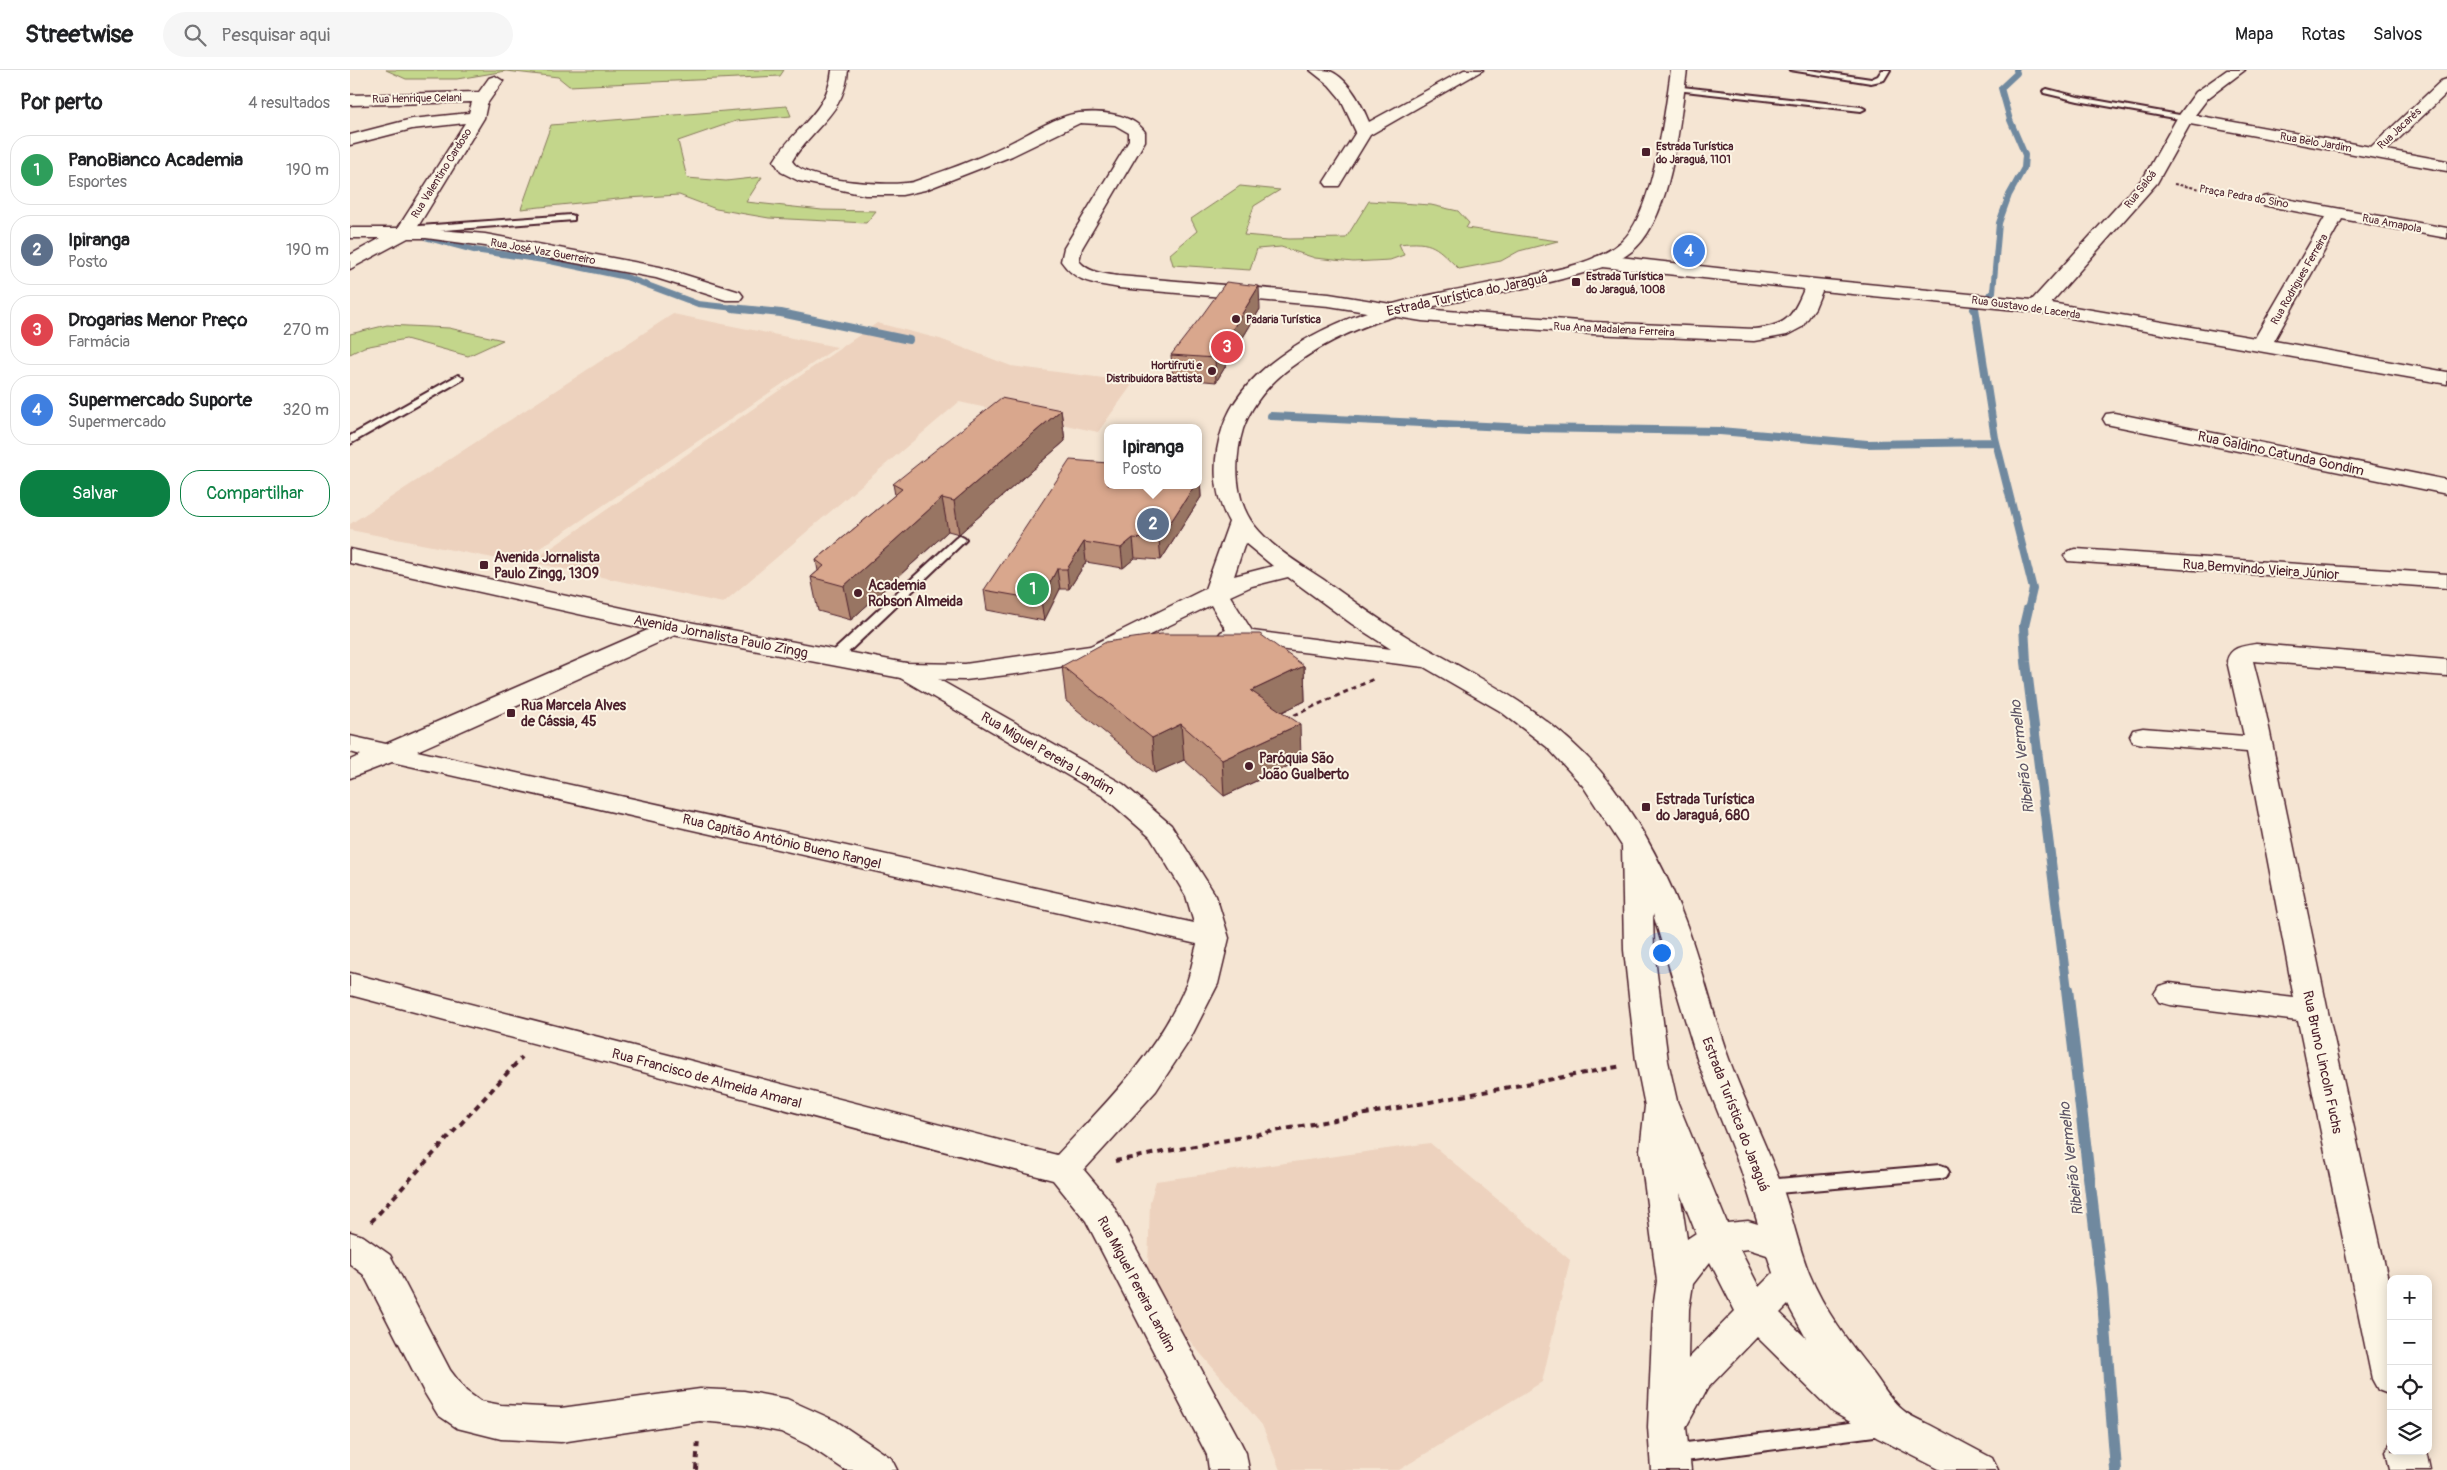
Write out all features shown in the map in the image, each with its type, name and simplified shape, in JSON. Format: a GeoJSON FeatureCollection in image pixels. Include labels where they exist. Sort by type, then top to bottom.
{"type":"FeatureCollection","features":[{"type":"Feature","properties":{"kind":"street","name":"Rua Ana Madalena Ferreira"},"geometry":{"type":"LineString","coordinates":[[840,70],[831,105],[820,120],[788,151],[783,161],[787,168],[805,177],[865,190],[902,190],[919,186],[1006,152],[1067,122],[1094,118],[1117,120],[1130,125],[1137,132],[1137,141],[1073,248],[1070,261],[1077,270],[1092,277],[1119,282],[1328,300],[1386,310],[1498,322],[1754,335],[1775,334],[1786,330],[1799,321],[1816,285]]}},
{"type":"Feature","properties":{"kind":"street"},"geometry":{"type":"LineString","coordinates":[[1318,70],[1341,88],[1357,110],[1364,132]]}},
{"type":"Feature","properties":{"kind":"street"},"geometry":{"type":"LineString","coordinates":[[1333,182],[1364,132],[1475,70]]}},
{"type":"Feature","properties":{"kind":"street","name":"Rua Saloá"},"geometry":{"type":"LineString","coordinates":[[2028,305],[2151,179],[2185,118],[2202,95],[2237,70]]}},
{"type":"Feature","properties":{"kind":"street","name":"Estrada Turística do Jaraguá"},"geometry":{"type":"LineString","coordinates":[[1678,79],[1671,125],[1648,211],[1635,238],[1623,249],[1602,261],[1524,284],[1432,299],[1386,310],[1323,336],[1291,356],[1257,386],[1245,402],[1233,428],[1226,460],[1230,499],[1240,522],[1255,539],[1293,569],[1381,632],[1439,663],[1536,722],[1578,762],[1606,798],[1635,843],[1657,886],[1673,928],[1714,1064],[1765,1187],[1787,1261],[1832,1349],[1892,1426]]}},
{"type":"Feature","properties":{"kind":"street"},"geometry":{"type":"LineString","coordinates":[[476,118],[484,97],[495,81]]}},
{"type":"Feature","properties":{"kind":"street","name":"Rua Jacarés"},"geometry":{"type":"LineString","coordinates":[[2374,153],[2447,84]]}},
{"type":"Feature","properties":{"kind":"street","name":"Rua Henrique Celani"},"geometry":{"type":"LineString","coordinates":[[350,100],[484,97]]}},
{"type":"Feature","properties":{"kind":"street","name":"Rua Valentino Cardoso"},"geometry":{"type":"LineString","coordinates":[[350,140],[414,123],[456,117],[476,118],[405,231],[350,263]]}},
{"type":"Feature","properties":{"kind":"street","name":"Rua Belo Jardim"},"geometry":{"type":"LineString","coordinates":[[2185,118],[2447,166]]}},
{"type":"Feature","properties":{"kind":"street","name":"Praça Pedra do Sino"},"geometry":{"type":"LineString","coordinates":[[2269,201],[2337,212]]}},
{"type":"Feature","properties":{"kind":"street","name":"Rua Amapola"},"geometry":{"type":"LineString","coordinates":[[2337,212],[2447,233]]}},
{"type":"Feature","properties":{"kind":"street","name":"Rua Rodrigues Ferreira"},"geometry":{"type":"LineString","coordinates":[[2261,346],[2337,212]]}},
{"type":"Feature","properties":{"kind":"street","name":"Rua José Vaz Guerreiro"},"geometry":{"type":"LineString","coordinates":[[350,234],[405,231],[485,240],[660,273],[733,296]]}},
{"type":"Feature","properties":{"kind":"street","name":"Rua Gustavo de Lacerda"},"geometry":{"type":"LineString","coordinates":[[1602,261],[1816,285],[2028,305],[2447,378]]}},
{"type":"Feature","properties":{"kind":"street","name":"Rua Galdino Catunda Gondim"},"geometry":{"type":"LineString","coordinates":[[2114,419],[2447,488]]}},
{"type":"Feature","properties":{"kind":"street"},"geometry":{"type":"LineString","coordinates":[[1240,522],[1216,592],[1244,637]]}},
{"type":"Feature","properties":{"kind":"street","name":"Avenida Jornalista Paulo Zingg"},"geometry":{"type":"LineString","coordinates":[[350,556],[673,627],[833,659],[906,671],[965,672],[1024,665],[1170,641]]}},
{"type":"Feature","properties":{"kind":"street","name":"Rua Bemvindo Vieira Júnior"},"geometry":{"type":"LineString","coordinates":[[2076,556],[2447,581]]}},
{"type":"Feature","properties":{"kind":"street","name":"Avenida Jornalista Paulo Zingg"},"geometry":{"type":"LineString","coordinates":[[1095,652],[1244,580],[1293,569]]}},
{"type":"Feature","properties":{"kind":"street"},"geometry":{"type":"LineString","coordinates":[[350,770],[673,627]]}},
{"type":"Feature","properties":{"kind":"street"},"geometry":{"type":"LineString","coordinates":[[1342,648],[1371,644],[1378,639],[1381,632]]}},
{"type":"Feature","properties":{"kind":"street"},"geometry":{"type":"LineString","coordinates":[[1207,638],[1244,637],[1342,648],[1439,663]]}},
{"type":"Feature","properties":{"kind":"street","name":"Rua Bruno Lincoln Fuchs"},"geometry":{"type":"LineString","coordinates":[[2388,1365],[2312,1012],[2251,704],[2240,662],[2241,656],[2246,653],[2274,653],[2447,668]]}},
{"type":"Feature","properties":{"kind":"street","name":"Rua Miguel Pereira Landim"},"geometry":{"type":"LineString","coordinates":[[906,671],[1113,790],[1161,831],[1201,896],[1214,938]]}},
{"type":"Feature","properties":{"kind":"street"},"geometry":{"type":"LineString","coordinates":[[2143,736],[2258,745]]}},
{"type":"Feature","properties":{"kind":"street","name":"Rua Capitão Antônio Bueno Rangel"},"geometry":{"type":"LineString","coordinates":[[350,744],[1214,938]]}},
{"type":"Feature","properties":{"kind":"street"},"geometry":{"type":"LineString","coordinates":[[1635,843],[1639,950],[1652,1061],[1660,1101],[1716,1238],[1744,1294],[1757,1313],[1805,1362],[1847,1400],[1892,1426],[1978,1470]]}},
{"type":"Feature","properties":{"kind":"street"},"geometry":{"type":"LineString","coordinates":[[1064,1170],[1144,1082],[1178,1033],[1202,984],[1214,938]]}},
{"type":"Feature","properties":{"kind":"street","name":"Rua Francisco de Almeida Amaral"},"geometry":{"type":"LineString","coordinates":[[350,984],[1064,1170]]}},
{"type":"Feature","properties":{"kind":"street"},"geometry":{"type":"LineString","coordinates":[[2170,994],[2312,1012]]}},
{"type":"Feature","properties":{"kind":"street"},"geometry":{"type":"LineString","coordinates":[[1660,1101],[1658,1150],[1675,1281],[1671,1309],[1669,1450]]}},
{"type":"Feature","properties":{"kind":"street","name":"Rua Miguel Pereira Landim"},"geometry":{"type":"LineString","coordinates":[[1064,1170],[1099,1212],[1226,1453],[1229,1470]]}},
{"type":"Feature","properties":{"kind":"street"},"geometry":{"type":"LineString","coordinates":[[360,1235],[365,1255],[377,1265],[437,1381],[452,1402],[471,1416],[501,1422],[561,1425],[700,1405],[744,1408],[787,1416],[822,1433],[877,1470]]}},
{"type":"Feature","properties":{"kind":"street"},"geometry":{"type":"LineString","coordinates":[[1669,1450],[1694,1378],[1757,1313],[1787,1261],[1748,1235],[1716,1238],[1701,1248],[1688,1261],[1675,1281]]}},
{"type":"Feature","properties":{"kind":"street"},"geometry":{"type":"LineString","coordinates":[[2407,1455],[2410,1470]]}},
{"type":"Feature","properties":{"kind":"lane"},"geometry":{"type":"LineString","coordinates":[[1794,70],[1871,81],[1881,78],[1886,70]]}},
{"type":"Feature","properties":{"kind":"lane"},"geometry":{"type":"LineString","coordinates":[[1678,79],[1861,109]]}},
{"type":"Feature","properties":{"kind":"lane"},"geometry":{"type":"LineString","coordinates":[[2047,91],[2086,101],[2185,118]]}},
{"type":"Feature","properties":{"kind":"lane"},"geometry":{"type":"LineString","coordinates":[[405,231],[571,218]]}},
{"type":"Feature","properties":{"kind":"lane"},"geometry":{"type":"LineString","coordinates":[[350,441],[458,378]]}},
{"type":"Feature","properties":{"kind":"lane"},"geometry":{"type":"LineString","coordinates":[[833,659],[960,540]]}},
{"type":"Feature","properties":{"kind":"lane"},"geometry":{"type":"LineString","coordinates":[[1765,1187],[1940,1172]]}},
{"type":"Feature","properties":{"kind":"lane"},"geometry":{"type":"LineString","coordinates":[[1669,1450],[1892,1426]]}},
{"type":"Feature","properties":{"kind":"path","name":"Praça Pedra do Sino"},"geometry":{"type":"LineString","coordinates":[[2151,179],[2269,201]]}},
{"type":"Feature","properties":{"kind":"path"},"geometry":{"type":"LineString","coordinates":[[1278,722],[1383,675]]}},
{"type":"Feature","properties":{"kind":"path"},"geometry":{"type":"LineString","coordinates":[[360,1235],[542,1035]]}},
{"type":"Feature","properties":{"kind":"path"},"geometry":{"type":"LineString","coordinates":[[1064,1170],[1652,1061]]}},
{"type":"Feature","properties":{"kind":"shaded area"},"geometry":{"type":"Polygon","coordinates":[[[673,314],[837,347],[518,563],[350,530],[350,524],[673,314]]]}},
{"type":"Feature","properties":{"kind":"shaded area"},"geometry":{"type":"Polygon","coordinates":[[[877,323],[940,339],[1011,366],[1134,382],[1098,432],[959,402],[723,603],[531,562],[877,323]]]}},
{"type":"Feature","properties":{"kind":"shaded area"},"geometry":{"type":"Polygon","coordinates":[[[1430,1143],[1570,1260],[1542,1382],[1399,1470],[1280,1470],[1262,1425],[1170,1318],[1148,1268],[1150,1202],[1156,1181],[1430,1143]]]}},
{"type":"Feature","properties":{"kind":"green space"},"geometry":{"type":"Polygon","coordinates":[[[386,70],[784,70],[780,76],[569,86],[558,77],[506,71],[457,79],[406,79],[386,70]]]}},
{"type":"Feature","properties":{"kind":"green space"},"geometry":{"type":"Polygon","coordinates":[[[787,106],[791,116],[736,121],[678,141],[687,178],[726,181],[762,177],[746,202],[822,210],[876,211],[866,223],[769,218],[716,209],[679,195],[627,198],[521,209],[551,125],[787,106]]]}},
{"type":"Feature","properties":{"kind":"green space"},"geometry":{"type":"Polygon","coordinates":[[[1240,186],[1280,190],[1254,206],[1244,235],[1289,239],[1346,238],[1369,201],[1431,205],[1458,211],[1469,223],[1466,228],[1558,241],[1519,251],[1501,261],[1459,269],[1439,250],[1420,243],[1399,244],[1404,255],[1390,260],[1353,262],[1315,258],[1281,247],[1257,249],[1250,270],[1173,265],[1170,254],[1197,231],[1191,219],[1240,186]]]}},
{"type":"Feature","properties":{"kind":"green space"},"geometry":{"type":"Polygon","coordinates":[[[387,325],[449,328],[503,340],[468,356],[406,339],[364,347],[350,354],[350,334],[387,325]]]}},
{"type":"Feature","properties":{"kind":"building"},"geometry":{"type":"Polygon","coordinates":[[[1226,282],[1259,286],[1215,358],[1171,355],[1203,314],[1226,282]]]}},
{"type":"Feature","properties":{"kind":"building"},"geometry":{"type":"Polygon","coordinates":[[[1001,398],[1061,410],[954,501],[942,498],[844,586],[811,577],[824,566],[816,560],[902,489],[893,484],[1001,398]]]}},
{"type":"Feature","properties":{"kind":"building"},"geometry":{"type":"Polygon","coordinates":[[[1070,460],[1104,463],[1104,489],[1192,489],[1159,540],[1133,538],[1121,548],[1084,542],[1067,569],[1057,569],[1041,600],[984,590],[1070,460]]]}},
{"type":"Feature","properties":{"kind":"building"},"geometry":{"type":"Polygon","coordinates":[[[1161,634],[1260,634],[1304,666],[1251,691],[1300,724],[1222,760],[1181,724],[1152,738],[1062,666],[1106,642],[1161,634]]]}},
{"type":"Feature","properties":{"kind":"waterway","name":"Ribeirão Vermelho"},"geometry":{"type":"LineString","coordinates":[[1973,309],[1993,292],[1999,223],[2009,195],[2024,168],[2025,155],[2010,120],[2001,88],[2017,73],[2016,70]]}},
{"type":"Feature","properties":{"kind":"waterway"},"geometry":{"type":"LineString","coordinates":[[425,237],[474,250],[550,261],[626,277],[698,304],[744,309]]}},
{"type":"Feature","properties":{"kind":"waterway"},"geometry":{"type":"LineString","coordinates":[[732,308],[781,313],[909,340]]}},
{"type":"Feature","properties":{"kind":"waterway","name":"Ribeirão Vermelho"},"geometry":{"type":"LineString","coordinates":[[1975,308],[1995,438],[2033,589],[2028,610]]}},
{"type":"Feature","properties":{"kind":"waterway"},"geometry":{"type":"LineString","coordinates":[[1271,416],[1528,428],[1720,431],[1867,444],[1996,442]]}},
{"type":"Feature","properties":{"kind":"waterway","name":"Ribeirão Vermelho"},"geometry":{"type":"LineString","coordinates":[[2028,609],[2024,626],[2026,662],[2067,990]]}},
{"type":"Feature","properties":{"kind":"waterway","name":"Ribeirão Vermelho"},"geometry":{"type":"LineString","coordinates":[[2067,989],[2102,1288],[2116,1470]]}},
{"type":"Feature","properties":{"kind":"place","name":"Estrada Turística do Jaraguá, 1101"},"geometry":{"type":"Point","coordinates":[1646,152]}},
{"type":"Feature","properties":{"kind":"place","name":"Supermercado Suporte"},"geometry":{"type":"Point","coordinates":[1689,251]}},
{"type":"Feature","properties":{"kind":"place","name":"Estrada Turística do Jaraguá, 1008"},"geometry":{"type":"Point","coordinates":[1576,282]}},
{"type":"Feature","properties":{"kind":"place","name":"Padaria Turística"},"geometry":{"type":"Point","coordinates":[1236,319]}},
{"type":"Feature","properties":{"kind":"place","name":"Drogarias Menor Preço"},"geometry":{"type":"Point","coordinates":[1227,347]}},
{"type":"Feature","properties":{"kind":"place","name":"Hortifruti e Distribuidora Battista"},"geometry":{"type":"Point","coordinates":[1212,371]}},
{"type":"Feature","properties":{"kind":"place","name":"Ipiranga"},"geometry":{"type":"Point","coordinates":[1153,524]}},
{"type":"Feature","properties":{"kind":"place","name":"Avenida Jornalista Paulo Zingg, 1309"},"geometry":{"type":"Point","coordinates":[484,565]}},
{"type":"Feature","properties":{"kind":"place","name":"PanoBianco Academia"},"geometry":{"type":"Point","coordinates":[1033,589]}},
{"type":"Feature","properties":{"kind":"place","name":"Academia Robson Almeida"},"geometry":{"type":"Point","coordinates":[858,593]}},
{"type":"Feature","properties":{"kind":"place","name":"Rua Marcela Alves de Cássia, 45"},"geometry":{"type":"Point","coordinates":[511,713]}},
{"type":"Feature","properties":{"kind":"place","name":"Paróquia São João Gualberto"},"geometry":{"type":"Point","coordinates":[1249,766]}},
{"type":"Feature","properties":{"kind":"place","name":"Estrada Turística do Jaraguá, 680"},"geometry":{"type":"Point","coordinates":[1646,807]}}]}
